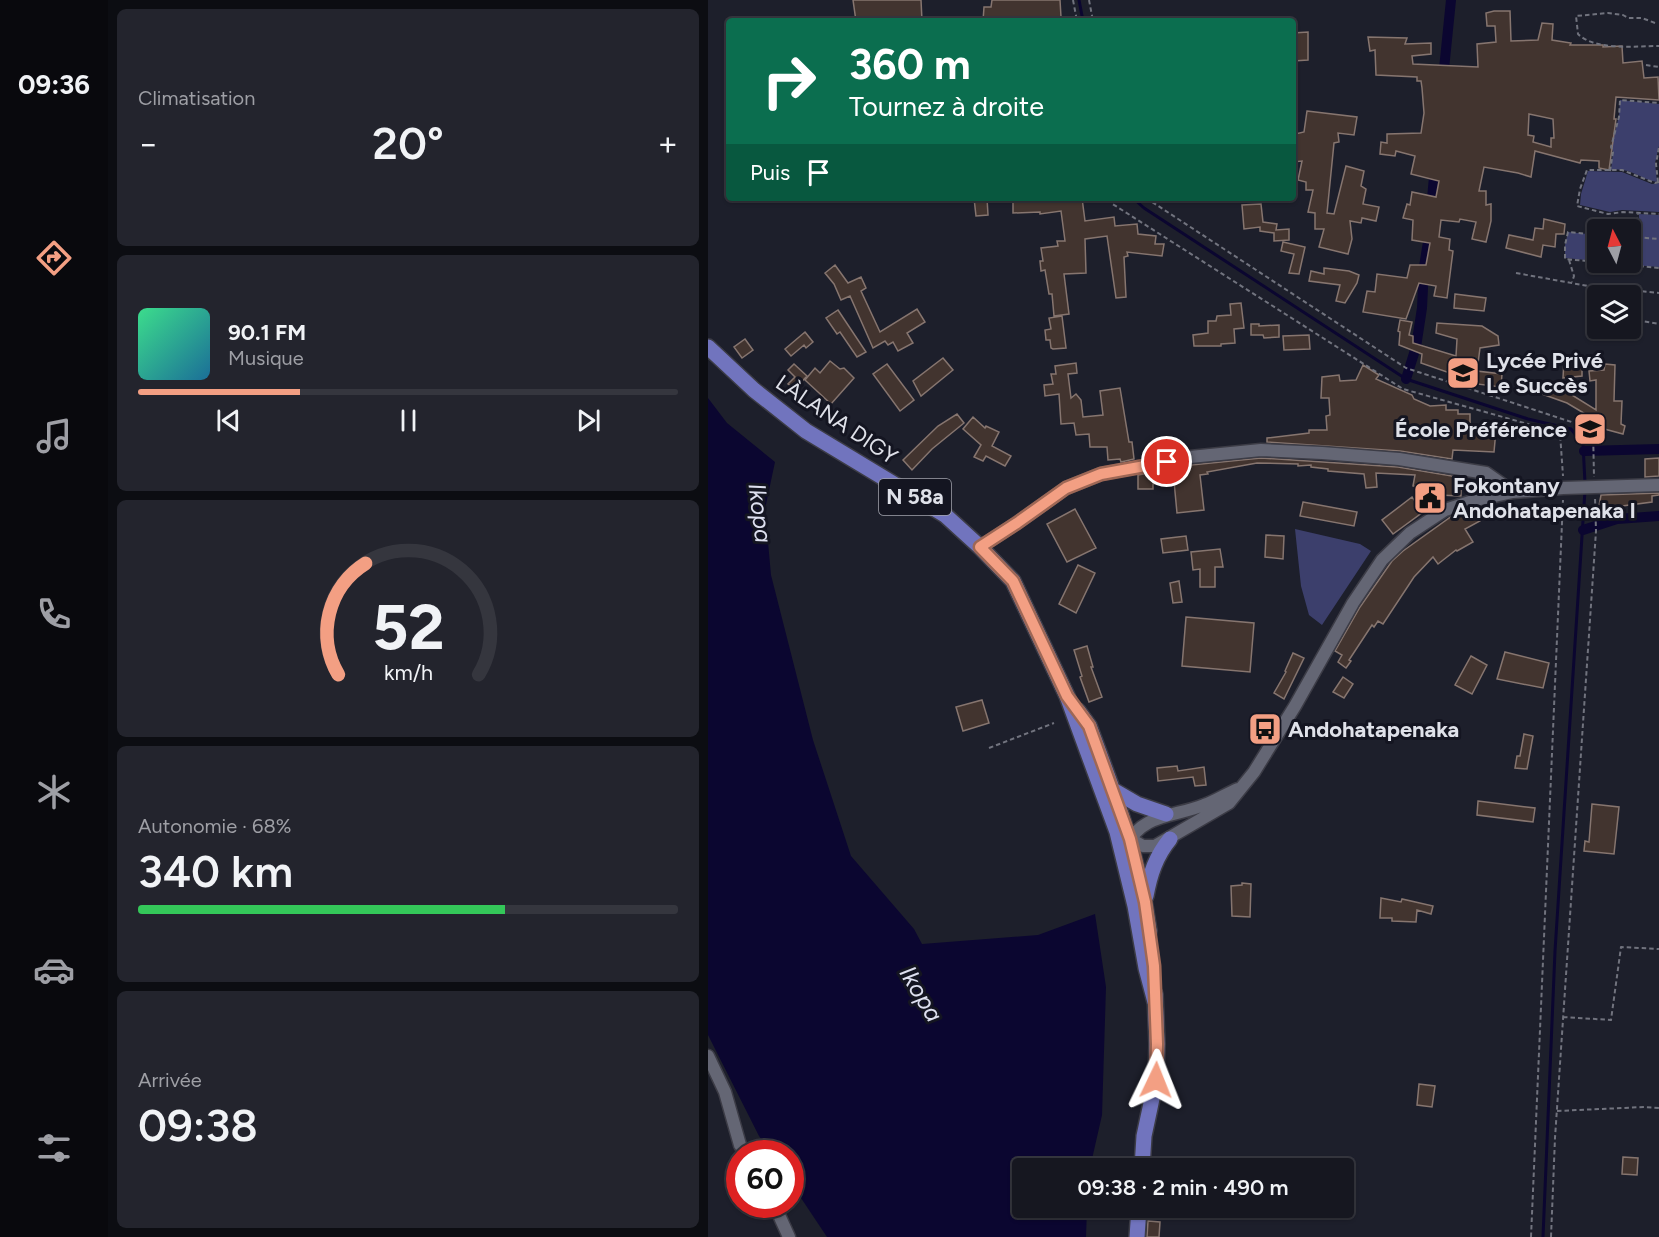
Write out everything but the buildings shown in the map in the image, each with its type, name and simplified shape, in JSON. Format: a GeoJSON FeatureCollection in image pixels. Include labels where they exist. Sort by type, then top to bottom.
{"type":"FeatureCollection","features":[{"type":"Feature","properties":{"kind":"main road","name":"LÀLANA DIGY"},"geometry":{"type":"LineString","coordinates":[[708,346],[754,390],[806,430],[945,515],[1013,581],[1067,696],[1145,902],[1154,966],[1157,1044],[1156,1080],[1144,1136],[1143,1158]]}},
{"type":"Feature","properties":{"kind":"main road","name":"LÀLANA DIGY"},"geometry":{"type":"LineString","coordinates":[[1067,696],[1089,726],[1113,790],[1146,968],[1155,1002]]}},
{"type":"Feature","properties":{"kind":"main road"},"geometry":{"type":"LineString","coordinates":[[1113,790],[1137,804],[1166,814]]}},
{"type":"Feature","properties":{"kind":"main road"},"geometry":{"type":"LineString","coordinates":[[1145,902],[1154,864],[1159,852],[1170,839]]}},
{"type":"Feature","properties":{"kind":"main road"},"geometry":{"type":"LineString","coordinates":[[1137,1237],[1138,1218]]}},
{"type":"Feature","properties":{"kind":"street"},"geometry":{"type":"LineString","coordinates":[[980,547],[1066,488],[1101,474],[1190,457],[1261,450],[1399,459],[1486,473],[1513,492]]}},
{"type":"Feature","properties":{"kind":"street"},"geometry":{"type":"LineString","coordinates":[[1123,841],[1143,846],[1155,846],[1229,803],[1254,772],[1295,706],[1353,603],[1382,560],[1410,533],[1446,510],[1476,500],[1513,492],[1659,485]]}},
{"type":"Feature","properties":{"kind":"street"},"geometry":{"type":"LineString","coordinates":[[1123,841],[1166,814],[1206,805],[1239,789]]}},
{"type":"Feature","properties":{"kind":"street"},"geometry":{"type":"LineString","coordinates":[[708,1056],[725,1092],[739,1140]]}},
{"type":"Feature","properties":{"kind":"street"},"geometry":{"type":"LineString","coordinates":[[780,1218],[789,1237]]}},
{"type":"Feature","properties":{"kind":"path"},"geometry":{"type":"LineString","coordinates":[[1073,0],[1076,18]]}},
{"type":"Feature","properties":{"kind":"path"},"geometry":{"type":"LineString","coordinates":[[1089,0],[1092,18]]}},
{"type":"Feature","properties":{"kind":"path"},"geometry":{"type":"LineString","coordinates":[[1655,23],[1642,18],[1628,18],[1608,13],[1575,16],[1578,34],[1590,43],[1659,46]]}},
{"type":"Feature","properties":{"kind":"path"},"geometry":{"type":"LineString","coordinates":[[1646,65],[1659,67]]}},
{"type":"Feature","properties":{"kind":"path"},"geometry":{"type":"LineString","coordinates":[[1610,171],[1611,147],[1619,117],[1620,100],[1659,103]]}},
{"type":"Feature","properties":{"kind":"path"},"geometry":{"type":"LineString","coordinates":[[1659,147],[1656,164],[1659,182],[1654,183],[1622,170],[1587,171],[1577,206],[1608,214],[1659,214]]}},
{"type":"Feature","properties":{"kind":"path"},"geometry":{"type":"LineString","coordinates":[[1111,201],[1403,389],[1560,433],[1567,488],[1531,1237]]}},
{"type":"Feature","properties":{"kind":"path"},"geometry":{"type":"LineString","coordinates":[[1151,201],[1406,368],[1593,429],[1596,531],[1557,1111],[1551,1237]]}},
{"type":"Feature","properties":{"kind":"path"},"geometry":{"type":"LineString","coordinates":[[1637,219],[1638,213]]}},
{"type":"Feature","properties":{"kind":"path"},"geometry":{"type":"LineString","coordinates":[[1571,283],[1574,276],[1572,264],[1565,259],[1568,232],[1587,234]]}},
{"type":"Feature","properties":{"kind":"path"},"geometry":{"type":"LineString","coordinates":[[1641,238],[1659,239]]}},
{"type":"Feature","properties":{"kind":"path"},"geometry":{"type":"LineString","coordinates":[[1569,260],[1587,261]]}},
{"type":"Feature","properties":{"kind":"path"},"geometry":{"type":"LineString","coordinates":[[1641,266],[1659,268]]}},
{"type":"Feature","properties":{"kind":"path"},"geometry":{"type":"LineString","coordinates":[[1516,273],[1587,286]]}},
{"type":"Feature","properties":{"kind":"path"},"geometry":{"type":"LineString","coordinates":[[1641,290],[1659,292]]}},
{"type":"Feature","properties":{"kind":"path"},"geometry":{"type":"LineString","coordinates":[[1641,321],[1659,324]]}},
{"type":"Feature","properties":{"kind":"path"},"geometry":{"type":"LineString","coordinates":[[989,748],[1054,723]]}},
{"type":"Feature","properties":{"kind":"path"},"geometry":{"type":"LineString","coordinates":[[1563,1017],[1611,1020],[1621,947],[1659,949]]}},
{"type":"Feature","properties":{"kind":"path"},"geometry":{"type":"LineString","coordinates":[[1557,1111],[1659,1108]]}},
{"type":"Feature","properties":{"kind":"shaded area"},"geometry":{"type":"Polygon","coordinates":[[[1620,100],[1659,104],[1659,146],[1655,163],[1657,182],[1624,170],[1611,170],[1613,152],[1611,147],[1619,116],[1620,100]]]}},
{"type":"Feature","properties":{"kind":"shaded area"},"geometry":{"type":"Polygon","coordinates":[[[1588,171],[1622,172],[1652,184],[1659,183],[1659,212],[1622,210],[1610,212],[1580,205],[1588,171]]]}},
{"type":"Feature","properties":{"kind":"shaded area"},"geometry":{"type":"Polygon","coordinates":[[[1639,214],[1659,215],[1659,267],[1641,266],[1641,219],[1639,219],[1639,214]]]}},
{"type":"Feature","properties":{"kind":"shaded area"},"geometry":{"type":"Polygon","coordinates":[[[1568,232],[1587,234],[1587,260],[1565,258],[1568,232]]]}},
{"type":"Feature","properties":{"kind":"shaded area"},"geometry":{"type":"Polygon","coordinates":[[[1295,529],[1360,544],[1371,551],[1322,625],[1309,615],[1301,586],[1295,529]]]}},
{"type":"Feature","properties":{"kind":"water","name":"Ikopa"},"geometry":{"type":"Polygon","coordinates":[[[708,398],[727,423],[775,462],[765,509],[771,575],[813,740],[851,856],[914,929],[922,944],[1038,935],[1095,914],[1106,987],[1102,1115],[1092,1158],[1012,1158],[1012,1218],[1087,1218],[1086,1237],[827,1237],[804,1202],[804,1140],[762,1140],[708,1035],[708,398]]]}},
{"type":"Feature","properties":{"kind":"waterway"},"geometry":{"type":"LineString","coordinates":[[1079,0],[1082,18]]}},
{"type":"Feature","properties":{"kind":"waterway"},"geometry":{"type":"LineString","coordinates":[[1443,79],[1451,0]]}},
{"type":"Feature","properties":{"kind":"waterway"},"geometry":{"type":"LineString","coordinates":[[1431,210],[1435,166]]}},
{"type":"Feature","properties":{"kind":"waterway"},"geometry":{"type":"LineString","coordinates":[[1136,201],[1406,379],[1528,419],[1571,429],[1583,444],[1585,483]]}},
{"type":"Feature","properties":{"kind":"waterway"},"geometry":{"type":"LineString","coordinates":[[1406,379],[1416,347],[1430,229]]}},
{"type":"Feature","properties":{"kind":"waterway"},"geometry":{"type":"LineString","coordinates":[[1584,451],[1659,449]]}},
{"type":"Feature","properties":{"kind":"waterway"},"geometry":{"type":"LineString","coordinates":[[1543,1237],[1555,951],[1585,490]]}},
{"type":"Feature","properties":{"kind":"waterway"},"geometry":{"type":"LineString","coordinates":[[1583,530],[1617,519],[1659,516]]}},
{"type":"Feature","properties":{"kind":"place","name":"Lycée Privé Le Succès"},"geometry":{"type":"Point","coordinates":[1463,373]}},
{"type":"Feature","properties":{"kind":"place","name":"École Préférence"},"geometry":{"type":"Point","coordinates":[1590,429]}},
{"type":"Feature","properties":{"kind":"place","name":"Fokontany Andohatapenaka I"},"geometry":{"type":"Point","coordinates":[1430,498]}},
{"type":"Feature","properties":{"kind":"place","name":"Andohatapenaka"},"geometry":{"type":"Point","coordinates":[1265,729]}},
{"type":"Feature","properties":{"kind":"route"},"geometry":{"type":"LineString","coordinates":[[1156,1080],[1154,966],[1145,902],[1130,839],[1089,726],[1067,696],[1013,581],[980,547],[1066,488],[1101,474],[1167,462]]}}]}
